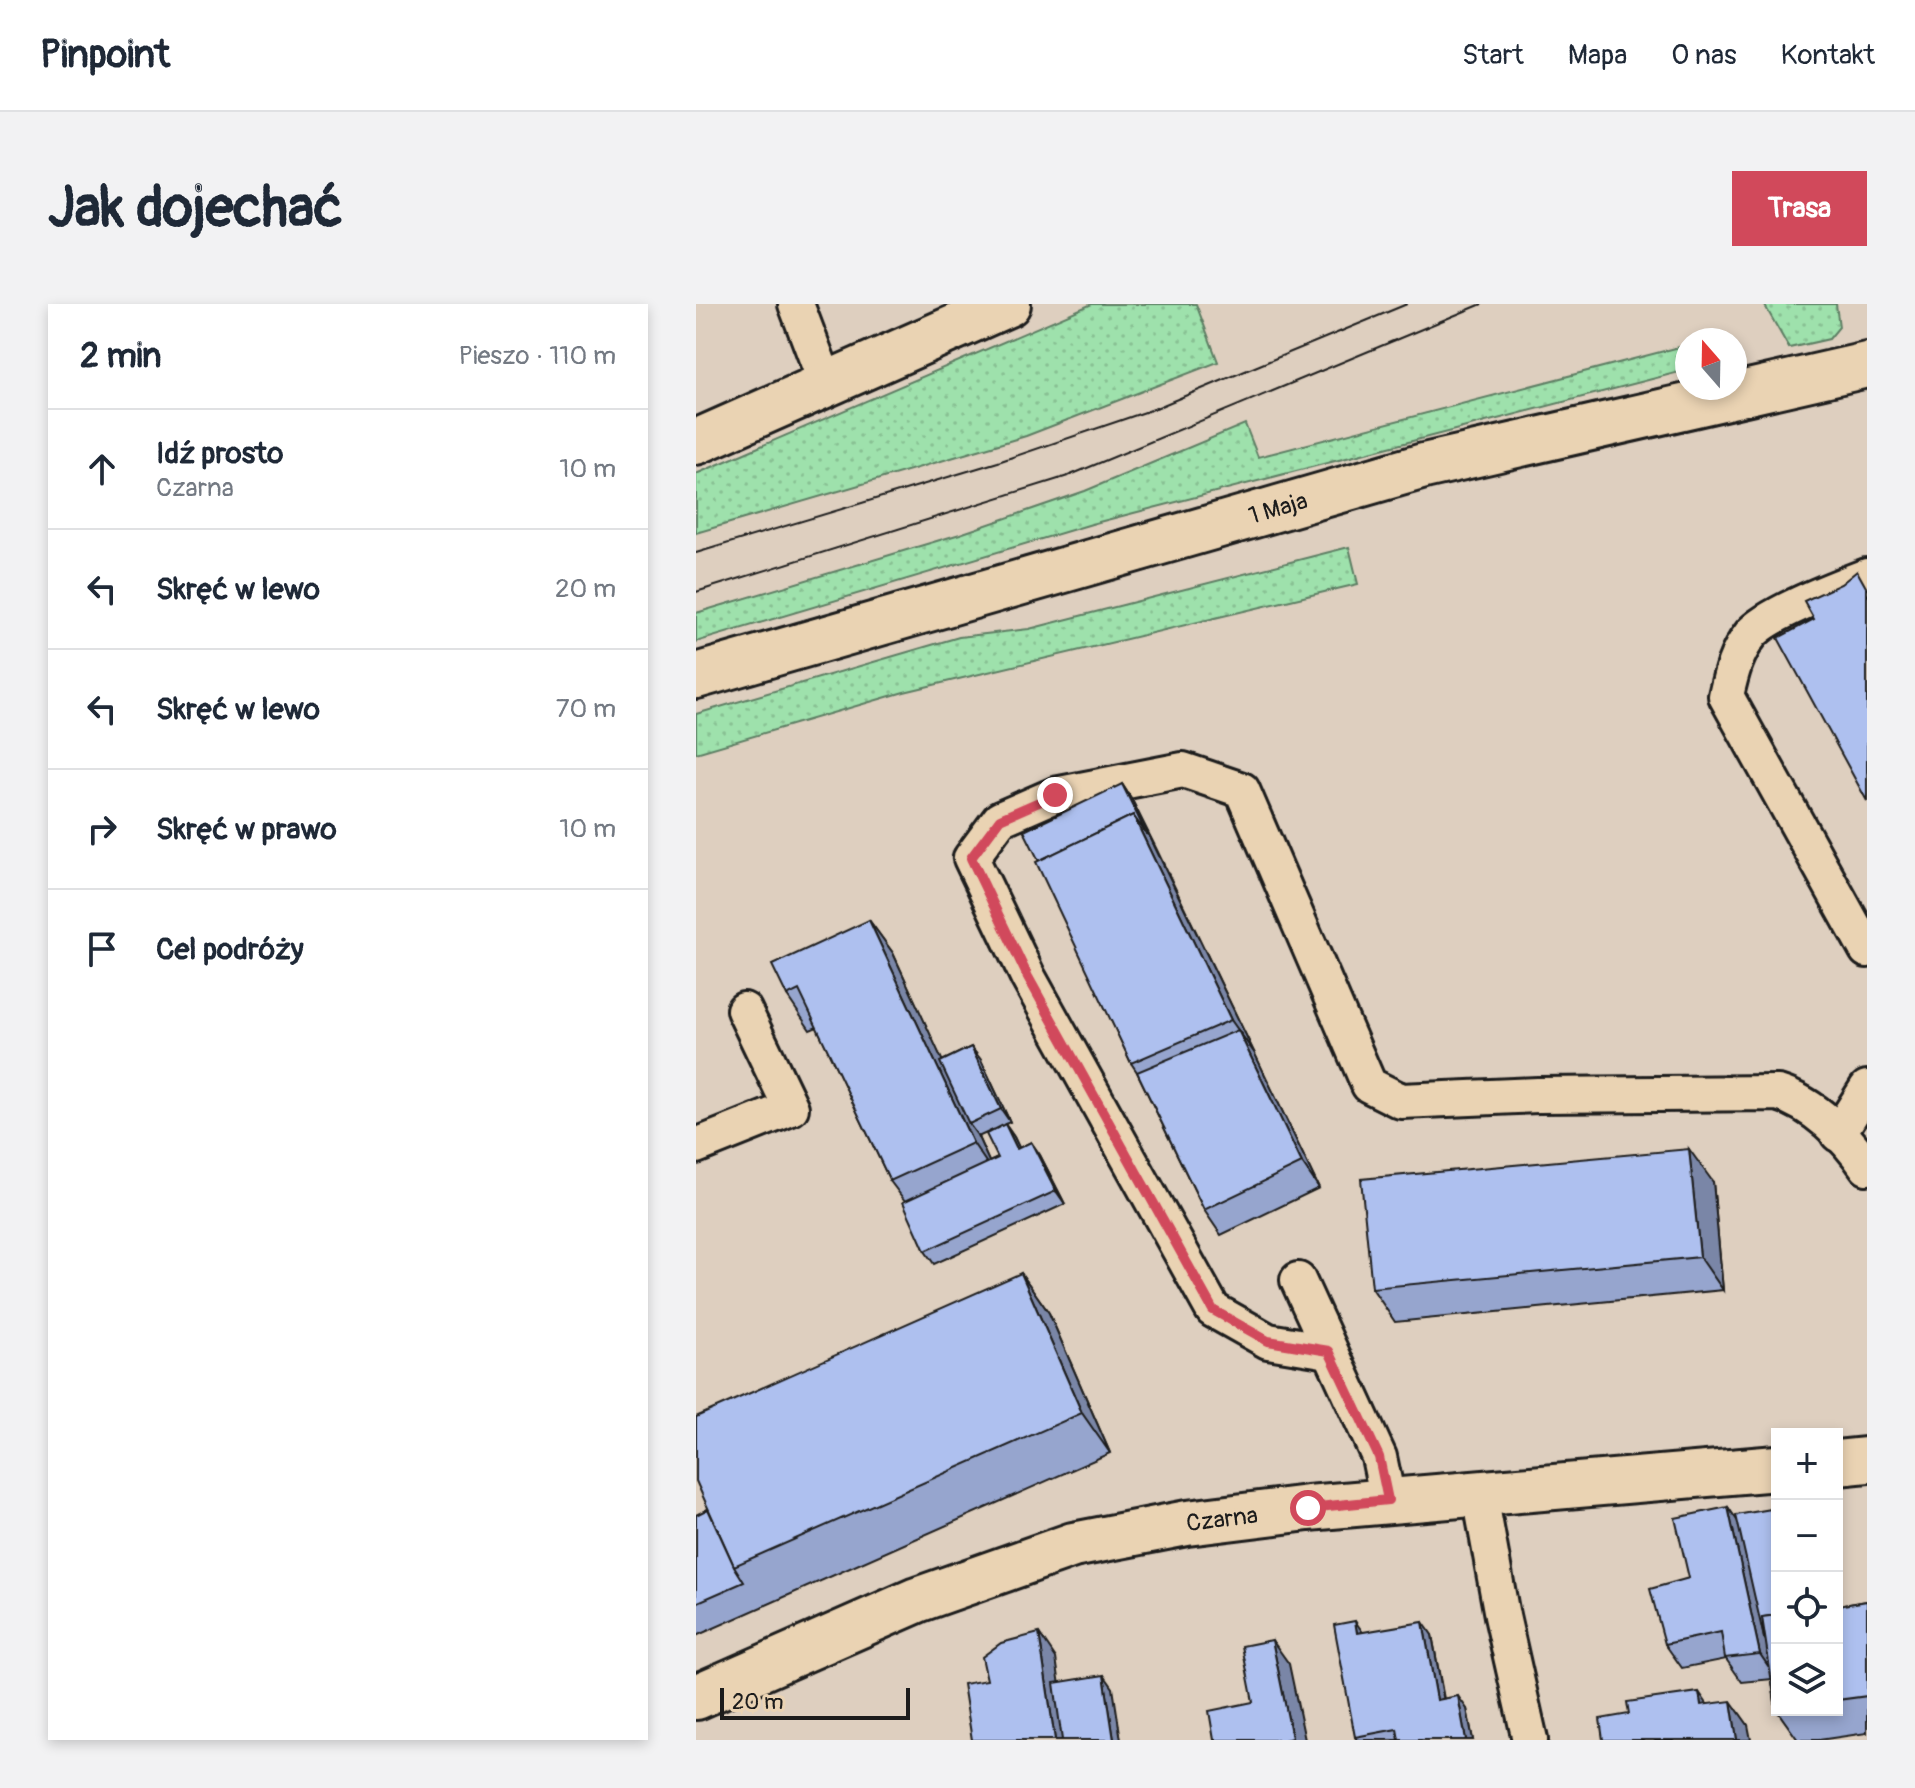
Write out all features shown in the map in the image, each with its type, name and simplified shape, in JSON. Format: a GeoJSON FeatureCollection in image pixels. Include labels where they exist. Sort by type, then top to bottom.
{"type":"FeatureCollection","features":[{"type":"Feature","properties":{"kind":"main road"},"geometry":{"type":"LineString","coordinates":[[696,442],[1008,304]]}},
{"type":"Feature","properties":{"kind":"main road","name":"1 Maja"},"geometry":{"type":"LineString","coordinates":[[696,676],[1424,466],[1867,365]]}},
{"type":"Feature","properties":{"kind":"main road"},"geometry":{"type":"LineString","coordinates":[[1843,1462],[1867,1460]]}},
{"type":"Feature","properties":{"kind":"main road","name":"Czarna"},"geometry":{"type":"LineString","coordinates":[[696,1697],[917,1600],[1073,1545],[1187,1523],[1388,1500],[1480,1495],[1771,1469]]}},
{"type":"Feature","properties":{"kind":"lane"},"geometry":{"type":"LineString","coordinates":[[796,304],[827,386]]}},
{"type":"Feature","properties":{"kind":"lane"},"geometry":{"type":"LineString","coordinates":[[1867,576],[1820,594],[1753,631],[1732,666],[1726,696],[1867,950]]}},
{"type":"Feature","properties":{"kind":"lane"},"geometry":{"type":"LineString","coordinates":[[1329,1351],[1268,1341],[1213,1310],[1028,977],[971,858],[1000,819],[1055,795],[1183,770],[1242,790],[1369,1085],[1401,1101],[1538,1095],[1778,1093],[1802,1100],[1867,1167]]}},
{"type":"Feature","properties":{"kind":"lane"},"geometry":{"type":"LineString","coordinates":[[696,1146],[791,1108],[744,1010]]}},
{"type":"Feature","properties":{"kind":"lane"},"geometry":{"type":"LineString","coordinates":[[1838,1134],[1867,1088]]}},
{"type":"Feature","properties":{"kind":"lane"},"geometry":{"type":"LineString","coordinates":[[1298,1280],[1379,1457],[1388,1500]]}},
{"type":"Feature","properties":{"kind":"lane"},"geometry":{"type":"LineString","coordinates":[[1480,1495],[1502,1616],[1530,1740]]}},
{"type":"Feature","properties":{"kind":"green space"},"geometry":{"type":"Polygon","coordinates":[[[1092,304],[1196,304],[1218,362],[1026,436],[696,533],[696,474],[1092,304]]]}},
{"type":"Feature","properties":{"kind":"green space"},"geometry":{"type":"Polygon","coordinates":[[[1764,304],[1836,304],[1839,327],[1829,339],[1789,348],[1764,304]]]}},
{"type":"Feature","properties":{"kind":"green space"},"geometry":{"type":"Polygon","coordinates":[[[1675,348],[1675,373],[1095,523],[696,642],[696,613],[960,534],[1085,491],[1245,424],[1258,457],[1675,348]]]}},
{"type":"Feature","properties":{"kind":"green space"},"geometry":{"type":"Polygon","coordinates":[[[1349,547],[1358,584],[904,692],[696,753],[696,714],[959,637],[1029,629],[1349,547]]]}},
{"type":"Feature","properties":{"kind":"building"},"geometry":{"type":"Polygon","coordinates":[[[1857,571],[1867,589],[1867,801],[1778,638],[1814,619],[1804,601],[1841,584],[1857,571]]]}},
{"type":"Feature","properties":{"kind":"building"},"geometry":{"type":"Polygon","coordinates":[[[1122,784],[1147,835],[1133,815],[1039,861],[1024,831],[1122,784]]]}},
{"type":"Feature","properties":{"kind":"building"},"geometry":{"type":"Polygon","coordinates":[[[1133,815],[1231,1020],[1131,1063],[1036,862],[1133,815]]]}},
{"type":"Feature","properties":{"kind":"building"},"geometry":{"type":"Polygon","coordinates":[[[869,920],[973,1143],[890,1181],[799,990],[787,996],[772,965],[869,920]]]}},
{"type":"Feature","properties":{"kind":"building"},"geometry":{"type":"Polygon","coordinates":[[[1238,1030],[1302,1163],[1204,1210],[1137,1072],[1238,1030]]]}},
{"type":"Feature","properties":{"kind":"building"},"geometry":{"type":"Polygon","coordinates":[[[971,1047],[1001,1109],[969,1124],[940,1062],[971,1047]]]}},
{"type":"Feature","properties":{"kind":"building"},"geometry":{"type":"Polygon","coordinates":[[[1005,1124],[1017,1149],[1031,1142],[1056,1191],[925,1251],[903,1202],[998,1158],[986,1134],[1005,1124]]]}},
{"type":"Feature","properties":{"kind":"building"},"geometry":{"type":"Polygon","coordinates":[[[1689,1149],[1700,1257],[1372,1288],[1361,1179],[1689,1149]]]}},
{"type":"Feature","properties":{"kind":"building"},"geometry":{"type":"Polygon","coordinates":[[[1021,1273],[1082,1413],[734,1566],[696,1481],[696,1417],[1021,1273]]]}},
{"type":"Feature","properties":{"kind":"building"},"geometry":{"type":"Polygon","coordinates":[[[1728,1507],[1760,1654],[1725,1658],[1721,1632],[1665,1644],[1650,1589],[1689,1578],[1675,1518],[1728,1507]]]}},
{"type":"Feature","properties":{"kind":"building"},"geometry":{"type":"Polygon","coordinates":[[[708,1509],[744,1582],[696,1603],[696,1515],[708,1509]]]}},
{"type":"Feature","properties":{"kind":"building"},"geometry":{"type":"Polygon","coordinates":[[[1771,1509],[1771,1616],[1762,1617],[1765,1638],[1764,1638],[1736,1515],[1771,1509]]]}},
{"type":"Feature","properties":{"kind":"building"},"geometry":{"type":"Polygon","coordinates":[[[1867,1601],[1867,1696],[1843,1699],[1843,1644],[1843,1605],[1867,1601]]]}},
{"type":"Feature","properties":{"kind":"building"},"geometry":{"type":"Polygon","coordinates":[[[1771,1616],[1771,1676],[1762,1617],[1771,1616]]]}},
{"type":"Feature","properties":{"kind":"building"},"geometry":{"type":"Polygon","coordinates":[[[1355,1621],[1357,1633],[1423,1622],[1437,1700],[1458,1696],[1466,1740],[1399,1740],[1397,1729],[1355,1737],[1334,1625],[1355,1621]]]}},
{"type":"Feature","properties":{"kind":"building"},"geometry":{"type":"Polygon","coordinates":[[[1039,1633],[1055,1740],[972,1740],[963,1684],[987,1680],[982,1657],[1001,1643],[1039,1633]]]}},
{"type":"Feature","properties":{"kind":"building"},"geometry":{"type":"Polygon","coordinates":[[[1272,1640],[1292,1738],[1214,1740],[1209,1711],[1253,1702],[1242,1646],[1272,1640]]]}},
{"type":"Feature","properties":{"kind":"building"},"geometry":{"type":"Polygon","coordinates":[[[1104,1675],[1114,1740],[1062,1740],[1054,1683],[1104,1675]]]}},
{"type":"Feature","properties":{"kind":"building"},"geometry":{"type":"Polygon","coordinates":[[[1699,1692],[1701,1705],[1731,1701],[1737,1740],[1603,1740],[1600,1719],[1629,1714],[1627,1702],[1699,1692]]]}},
{"type":"Feature","properties":{"kind":"tram line"},"geometry":{"type":"LineString","coordinates":[[696,553],[998,462],[1151,410],[1407,304]]}},
{"type":"Feature","properties":{"kind":"tram line"},"geometry":{"type":"LineString","coordinates":[[696,592],[1068,476],[1482,304]]}},
{"type":"Feature","properties":{"kind":"route"},"geometry":{"type":"LineString","coordinates":[[1055,795],[1000,819],[971,858],[1028,977],[1213,1310],[1268,1341],[1329,1351],[1379,1457],[1388,1500],[1308,1508]]}}]}
